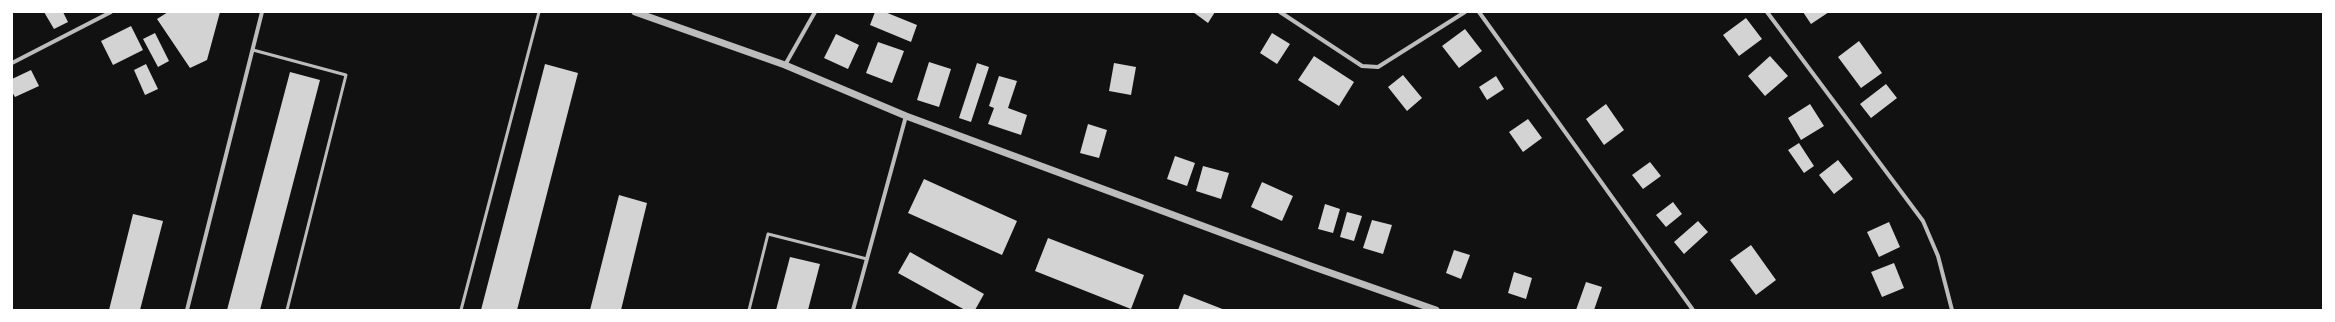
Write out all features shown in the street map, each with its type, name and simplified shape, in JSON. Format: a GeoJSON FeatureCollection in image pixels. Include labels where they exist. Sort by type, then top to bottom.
{"type":"FeatureCollection","features":[{"type":"Feature","properties":{"kind":"street"},"geometry":{"type":"LineString","coordinates":[[12,63],[111,12]]}},
{"type":"Feature","properties":{"kind":"street"},"geometry":{"type":"LineString","coordinates":[[187,310],[262,12]]}},
{"type":"Feature","properties":{"kind":"street"},"geometry":{"type":"LineString","coordinates":[[635,12],[785,65],[906,116],[1311,266],[1436,310]]}},
{"type":"Feature","properties":{"kind":"street"},"geometry":{"type":"LineString","coordinates":[[785,65],[815,12]]}},
{"type":"Feature","properties":{"kind":"street"},"geometry":{"type":"LineString","coordinates":[[1280,12],[1362,66],[1378,67],[1465,12]]}},
{"type":"Feature","properties":{"kind":"street"},"geometry":{"type":"LineString","coordinates":[[1479,12],[1693,310]]}},
{"type":"Feature","properties":{"kind":"street"},"geometry":{"type":"LineString","coordinates":[[1767,12],[1923,221],[1938,256],[1952,310]]}},
{"type":"Feature","properties":{"kind":"street"},"geometry":{"type":"LineString","coordinates":[[852,310],[906,116]]}},
{"type":"Feature","properties":{"kind":"lane"},"geometry":{"type":"LineString","coordinates":[[461,310],[539,12]]}},
{"type":"Feature","properties":{"kind":"lane"},"geometry":{"type":"LineString","coordinates":[[253,50],[346,75],[287,310]]}},
{"type":"Feature","properties":{"kind":"lane"},"geometry":{"type":"LineString","coordinates":[[749,310],[768,234],[867,259]]}},
{"type":"Feature","properties":{"kind":"building"},"geometry":{"type":"Polygon","coordinates":[[[44,12],[63,12],[68,22],[54,29],[44,12]]]}},
{"type":"Feature","properties":{"kind":"building"},"geometry":{"type":"Polygon","coordinates":[[[168,12],[220,12],[207,60],[190,68],[157,19],[168,12]]]}},
{"type":"Feature","properties":{"kind":"building"},"geometry":{"type":"Polygon","coordinates":[[[875,12],[885,12],[917,25],[911,42],[870,25],[875,12]]]}},
{"type":"Feature","properties":{"kind":"building"},"geometry":{"type":"Polygon","coordinates":[[[1193,12],[1215,12],[1208,23],[1193,12]]]}},
{"type":"Feature","properties":{"kind":"building"},"geometry":{"type":"Polygon","coordinates":[[[1803,12],[1829,12],[1811,24],[1803,12]]]}},
{"type":"Feature","properties":{"kind":"building"},"geometry":{"type":"Polygon","coordinates":[[[1746,18],[1762,39],[1739,56],[1723,35],[1746,18]]]}},
{"type":"Feature","properties":{"kind":"building"},"geometry":{"type":"Polygon","coordinates":[[[131,26],[143,50],[113,65],[101,41],[131,26]]]}},
{"type":"Feature","properties":{"kind":"building"},"geometry":{"type":"Polygon","coordinates":[[[1465,29],[1482,51],[1459,68],[1442,46],[1465,29]]]}},
{"type":"Feature","properties":{"kind":"building"},"geometry":{"type":"Polygon","coordinates":[[[155,33],[169,61],[158,67],[143,39],[155,33]]]}},
{"type":"Feature","properties":{"kind":"building"},"geometry":{"type":"Polygon","coordinates":[[[1272,33],[1290,44],[1277,64],[1260,53],[1272,33]]]}},
{"type":"Feature","properties":{"kind":"building"},"geometry":{"type":"Polygon","coordinates":[[[836,34],[859,45],[848,69],[824,58],[836,34]]]}},
{"type":"Feature","properties":{"kind":"building"},"geometry":{"type":"Polygon","coordinates":[[[1859,41],[1882,73],[1861,88],[1838,57],[1859,41]]]}},
{"type":"Feature","properties":{"kind":"building"},"geometry":{"type":"Polygon","coordinates":[[[878,42],[904,51],[892,83],[866,73],[878,42]]]}},
{"type":"Feature","properties":{"kind":"building"},"geometry":{"type":"Polygon","coordinates":[[[1314,56],[1354,82],[1339,106],[1298,80],[1314,56]]]}},
{"type":"Feature","properties":{"kind":"building"},"geometry":{"type":"Polygon","coordinates":[[[1770,56],[1788,76],[1765,96],[1748,76],[1770,56]]]}},
{"type":"Feature","properties":{"kind":"building"},"geometry":{"type":"Polygon","coordinates":[[[929,62],[951,69],[939,107],[917,100],[929,62]]]}},
{"type":"Feature","properties":{"kind":"building"},"geometry":{"type":"Polygon","coordinates":[[[977,63],[989,67],[971,122],[959,118],[977,63]]]}},
{"type":"Feature","properties":{"kind":"building"},"geometry":{"type":"Polygon","coordinates":[[[1114,63],[1136,67],[1131,95],[1109,91],[1114,63]]]}},
{"type":"Feature","properties":{"kind":"building"},"geometry":{"type":"Polygon","coordinates":[[[146,64],[158,89],[145,95],[134,70],[146,64]]]}},
{"type":"Feature","properties":{"kind":"building"},"geometry":{"type":"Polygon","coordinates":[[[545,64],[578,73],[517,310],[481,310],[545,64]]]}},
{"type":"Feature","properties":{"kind":"building"},"geometry":{"type":"Polygon","coordinates":[[[31,70],[39,86],[15,97],[12,92],[12,79],[31,70]]]}},
{"type":"Feature","properties":{"kind":"building"},"geometry":{"type":"Polygon","coordinates":[[[290,72],[320,80],[260,310],[227,310],[290,72]]]}},
{"type":"Feature","properties":{"kind":"building"},"geometry":{"type":"Polygon","coordinates":[[[1403,75],[1422,98],[1407,111],[1388,87],[1403,75]]]}},
{"type":"Feature","properties":{"kind":"building"},"geometry":{"type":"Polygon","coordinates":[[[999,76],[1017,81],[1008,108],[1027,115],[1021,135],[988,124],[994,108],[989,106],[999,76]]]}},
{"type":"Feature","properties":{"kind":"building"},"geometry":{"type":"Polygon","coordinates":[[[1496,76],[1504,89],[1487,100],[1479,87],[1496,76]]]}},
{"type":"Feature","properties":{"kind":"building"},"geometry":{"type":"Polygon","coordinates":[[[1886,84],[1897,98],[1871,118],[1860,104],[1886,84]]]}},
{"type":"Feature","properties":{"kind":"building"},"geometry":{"type":"Polygon","coordinates":[[[1606,104],[1624,130],[1604,145],[1586,119],[1606,104]]]}},
{"type":"Feature","properties":{"kind":"building"},"geometry":{"type":"Polygon","coordinates":[[[1810,104],[1824,126],[1801,140],[1788,118],[1810,104]]]}},
{"type":"Feature","properties":{"kind":"building"},"geometry":{"type":"Polygon","coordinates":[[[1528,119],[1542,138],[1523,152],[1509,132],[1528,119]]]}},
{"type":"Feature","properties":{"kind":"building"},"geometry":{"type":"Polygon","coordinates":[[[1088,124],[1107,130],[1099,158],[1080,153],[1088,124]]]}},
{"type":"Feature","properties":{"kind":"building"},"geometry":{"type":"Polygon","coordinates":[[[1799,143],[1814,166],[1804,173],[1788,150],[1799,143]]]}},
{"type":"Feature","properties":{"kind":"building"},"geometry":{"type":"Polygon","coordinates":[[[1175,156],[1195,163],[1187,186],[1167,179],[1175,156]]]}},
{"type":"Feature","properties":{"kind":"building"},"geometry":{"type":"Polygon","coordinates":[[[1838,160],[1853,179],[1834,194],[1819,175],[1838,160]]]}},
{"type":"Feature","properties":{"kind":"building"},"geometry":{"type":"Polygon","coordinates":[[[1650,162],[1661,176],[1643,189],[1632,175],[1650,162]]]}},
{"type":"Feature","properties":{"kind":"building"},"geometry":{"type":"Polygon","coordinates":[[[1203,166],[1229,173],[1221,199],[1196,191],[1203,166]]]}},
{"type":"Feature","properties":{"kind":"building"},"geometry":{"type":"Polygon","coordinates":[[[924,179],[1017,221],[1002,255],[908,213],[924,179]]]}},
{"type":"Feature","properties":{"kind":"building"},"geometry":{"type":"Polygon","coordinates":[[[1262,182],[1293,196],[1282,221],[1251,207],[1262,182]]]}},
{"type":"Feature","properties":{"kind":"building"},"geometry":{"type":"Polygon","coordinates":[[[619,195],[647,203],[621,310],[590,310],[619,195]]]}},
{"type":"Feature","properties":{"kind":"building"},"geometry":{"type":"Polygon","coordinates":[[[1673,202],[1682,214],[1666,227],[1656,215],[1673,202]]]}},
{"type":"Feature","properties":{"kind":"building"},"geometry":{"type":"Polygon","coordinates":[[[1325,204],[1340,209],[1333,233],[1318,229],[1325,204]]]}},
{"type":"Feature","properties":{"kind":"building"},"geometry":{"type":"Polygon","coordinates":[[[1347,212],[1362,216],[1354,241],[1340,237],[1347,212]]]}},
{"type":"Feature","properties":{"kind":"building"},"geometry":{"type":"Polygon","coordinates":[[[133,214],[163,221],[140,310],[109,310],[133,214]]]}},
{"type":"Feature","properties":{"kind":"building"},"geometry":{"type":"Polygon","coordinates":[[[1372,220],[1392,225],[1383,254],[1363,248],[1372,220]]]}},
{"type":"Feature","properties":{"kind":"building"},"geometry":{"type":"Polygon","coordinates":[[[1698,221],[1708,232],[1684,254],[1674,242],[1698,221]]]}},
{"type":"Feature","properties":{"kind":"building"},"geometry":{"type":"Polygon","coordinates":[[[1889,222],[1900,247],[1879,257],[1867,232],[1889,222]]]}},
{"type":"Feature","properties":{"kind":"building"},"geometry":{"type":"Polygon","coordinates":[[[1048,238],[1144,275],[1131,309],[1035,271],[1048,238]]]}},
{"type":"Feature","properties":{"kind":"building"},"geometry":{"type":"Polygon","coordinates":[[[1751,245],[1776,280],[1756,295],[1730,260],[1751,245]]]}},
{"type":"Feature","properties":{"kind":"building"},"geometry":{"type":"Polygon","coordinates":[[[1454,250],[1470,255],[1461,279],[1446,273],[1454,250]]]}},
{"type":"Feature","properties":{"kind":"building"},"geometry":{"type":"Polygon","coordinates":[[[910,252],[984,294],[975,310],[965,310],[898,273],[910,252]]]}},
{"type":"Feature","properties":{"kind":"building"},"geometry":{"type":"Polygon","coordinates":[[[790,257],[820,264],[808,310],[776,310],[790,257]]]}},
{"type":"Feature","properties":{"kind":"building"},"geometry":{"type":"Polygon","coordinates":[[[1894,263],[1904,288],[1882,297],[1871,272],[1894,263]]]}},
{"type":"Feature","properties":{"kind":"building"},"geometry":{"type":"Polygon","coordinates":[[[1514,272],[1532,278],[1526,299],[1508,293],[1514,272]]]}},
{"type":"Feature","properties":{"kind":"building"},"geometry":{"type":"Polygon","coordinates":[[[1586,282],[1602,287],[1594,310],[1576,310],[1586,282]]]}},
{"type":"Feature","properties":{"kind":"building"},"geometry":{"type":"Polygon","coordinates":[[[1184,294],[1225,310],[1178,310],[1184,294]]]}}]}
